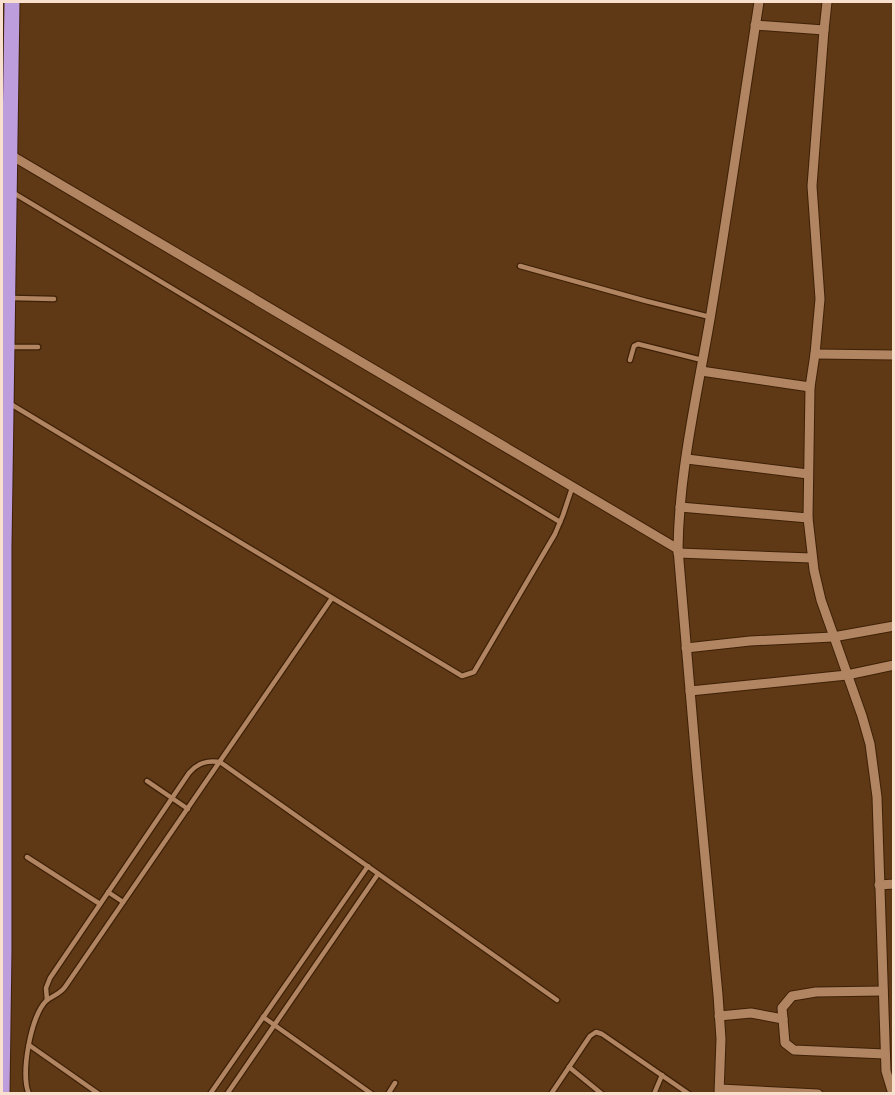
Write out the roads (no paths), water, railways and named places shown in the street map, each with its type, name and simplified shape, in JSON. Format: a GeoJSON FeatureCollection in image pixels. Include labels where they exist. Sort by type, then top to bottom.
{"type":"FeatureCollection","features":[{"type":"Feature","properties":{"kind":"highway"},"geometry":{"type":"LineString","coordinates":[[2,1094],[6,402],[12,2]]}},
{"type":"Feature","properties":{"kind":"street"},"geometry":{"type":"LineString","coordinates":[[759,2],[687,459],[680,507],[678,551],[719,1016],[719,1091],[818,1094]]}},
{"type":"Feature","properties":{"kind":"street"},"geometry":{"type":"LineString","coordinates":[[827,2],[812,186],[820,299],[810,387],[808,518],[812,558],[821,600],[870,744],[877,798],[883,991],[889,1013],[885,1054],[886,1071],[893,1094]]}},
{"type":"Feature","properties":{"kind":"street"},"geometry":{"type":"LineString","coordinates":[[755,25],[824,30]]}},
{"type":"Feature","properties":{"kind":"street"},"geometry":{"type":"LineString","coordinates":[[9,154],[573,485],[678,551],[812,558]]}},
{"type":"Feature","properties":{"kind":"street"},"geometry":{"type":"LineString","coordinates":[[815,354],[894,355]]}},
{"type":"Feature","properties":{"kind":"street"},"geometry":{"type":"LineString","coordinates":[[701,371],[810,387]]}},
{"type":"Feature","properties":{"kind":"street"},"geometry":{"type":"LineString","coordinates":[[687,459],[808,474]]}},
{"type":"Feature","properties":{"kind":"street"},"geometry":{"type":"LineString","coordinates":[[680,507],[750,511],[808,518]]}},
{"type":"Feature","properties":{"kind":"street"},"geometry":{"type":"LineString","coordinates":[[686,648],[750,641],[833,637],[894,626]]}},
{"type":"Feature","properties":{"kind":"street"},"geometry":{"type":"LineString","coordinates":[[690,691],[847,675],[894,665]]}},
{"type":"Feature","properties":{"kind":"street"},"geometry":{"type":"LineString","coordinates":[[879,885],[894,884]]}},
{"type":"Feature","properties":{"kind":"street"},"geometry":{"type":"LineString","coordinates":[[883,991],[816,992],[792,996],[782,1008],[785,1043],[794,1050],[885,1054]]}},
{"type":"Feature","properties":{"kind":"street"},"geometry":{"type":"LineString","coordinates":[[719,1016],[751,1013],[783,1018]]}},
{"type":"Feature","properties":{"kind":"lane"},"geometry":{"type":"LineString","coordinates":[[9,190],[560,522]]}},
{"type":"Feature","properties":{"kind":"lane"},"geometry":{"type":"LineString","coordinates":[[520,266],[710,317]]}},
{"type":"Feature","properties":{"kind":"lane"},"geometry":{"type":"LineString","coordinates":[[8,298],[54,299]]}},
{"type":"Feature","properties":{"kind":"lane"},"geometry":{"type":"LineString","coordinates":[[630,360],[634,346],[638,344],[702,360]]}},
{"type":"Feature","properties":{"kind":"lane"},"geometry":{"type":"LineString","coordinates":[[7,347],[38,347]]}},
{"type":"Feature","properties":{"kind":"lane"},"geometry":{"type":"LineString","coordinates":[[6,402],[458,674],[467,676],[474,672],[560,522],[573,485]]}},
{"type":"Feature","properties":{"kind":"lane"},"geometry":{"type":"LineString","coordinates":[[29,1094],[26,1085],[29,1045],[35,1021],[47,1000],[62,992],[294,657],[332,598]]}},
{"type":"Feature","properties":{"kind":"lane"},"geometry":{"type":"LineString","coordinates":[[47,1000],[46,988],[50,978],[172,798],[195,766],[211,761],[220,762],[557,1000]]}},
{"type":"Feature","properties":{"kind":"lane"},"geometry":{"type":"LineString","coordinates":[[147,781],[188,808]]}},
{"type":"Feature","properties":{"kind":"lane"},"geometry":{"type":"LineString","coordinates":[[27,857],[100,904]]}},
{"type":"Feature","properties":{"kind":"lane"},"geometry":{"type":"LineString","coordinates":[[210,1094],[368,866]]}},
{"type":"Feature","properties":{"kind":"lane"},"geometry":{"type":"LineString","coordinates":[[227,1094],[378,874]]}},
{"type":"Feature","properties":{"kind":"lane"},"geometry":{"type":"LineString","coordinates":[[108,892],[123,902]]}},
{"type":"Feature","properties":{"kind":"lane"},"geometry":{"type":"LineString","coordinates":[[263,1017],[372,1094]]}},
{"type":"Feature","properties":{"kind":"lane"},"geometry":{"type":"LineString","coordinates":[[551,1094],[590,1036],[596,1032],[689,1094]]}},
{"type":"Feature","properties":{"kind":"lane"},"geometry":{"type":"LineString","coordinates":[[29,1045],[99,1094]]}},
{"type":"Feature","properties":{"kind":"lane"},"geometry":{"type":"LineString","coordinates":[[569,1067],[600,1093]]}},
{"type":"Feature","properties":{"kind":"lane"},"geometry":{"type":"LineString","coordinates":[[654,1094],[662,1075]]}},
{"type":"Feature","properties":{"kind":"lane"},"geometry":{"type":"LineString","coordinates":[[388,1094],[395,1083]]}}]}
